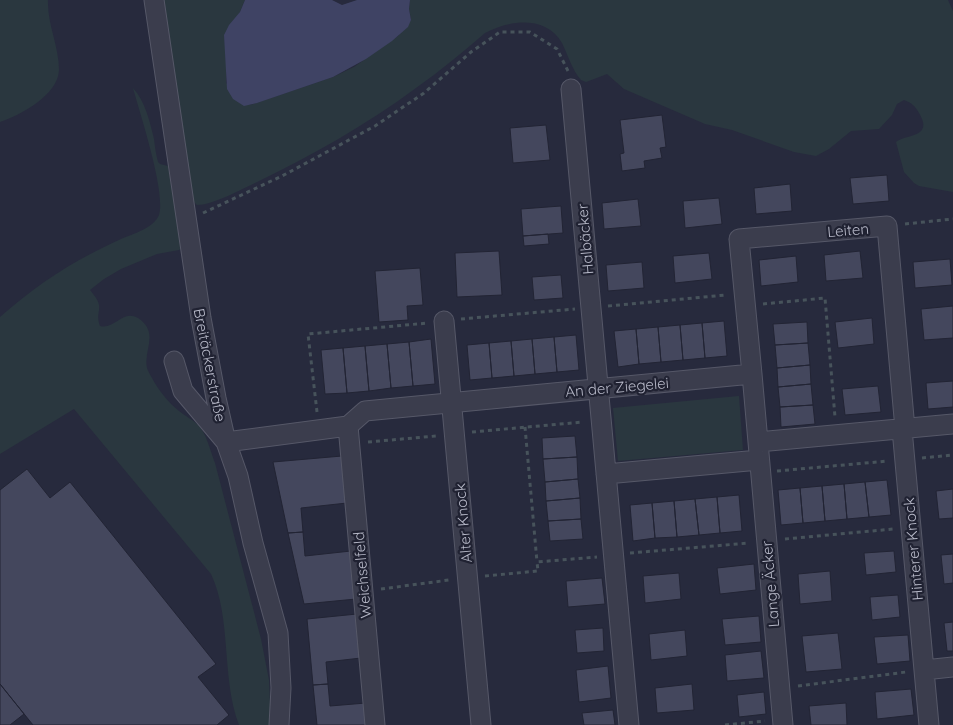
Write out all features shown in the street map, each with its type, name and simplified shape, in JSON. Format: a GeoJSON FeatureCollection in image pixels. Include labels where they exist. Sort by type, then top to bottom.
{"type":"FeatureCollection","features":[{"type":"Feature","properties":{"kind":"street","name":"Breitäckerstraße"},"geometry":{"type":"LineString","coordinates":[[154,0],[201,318],[226,442],[238,476],[253,543],[278,633],[281,688],[279,725]]}},
{"type":"Feature","properties":{"kind":"street","name":"Halbäcker"},"geometry":{"type":"LineString","coordinates":[[571,89],[599,388]]}},
{"type":"Feature","properties":{"kind":"street","name":"Leiten"},"geometry":{"type":"LineString","coordinates":[[752,374],[740,240],[887,226],[904,429]]}},
{"type":"Feature","properties":{"kind":"street","name":"Alter Knock"},"geometry":{"type":"LineString","coordinates":[[444,321],[481,725]]}},
{"type":"Feature","properties":{"kind":"street"},"geometry":{"type":"LineString","coordinates":[[174,361],[183,391],[226,442],[318,430],[349,435]]}},
{"type":"Feature","properties":{"kind":"street"},"geometry":{"type":"LineString","coordinates":[[752,374],[759,458]]}},
{"type":"Feature","properties":{"kind":"street","name":"An der Ziegelei"},"geometry":{"type":"LineString","coordinates":[[349,435],[365,411],[752,374]]}},
{"type":"Feature","properties":{"kind":"street"},"geometry":{"type":"LineString","coordinates":[[599,388],[629,725]]}},
{"type":"Feature","properties":{"kind":"street"},"geometry":{"type":"LineString","coordinates":[[606,474],[759,458],[837,435],[953,424]]}},
{"type":"Feature","properties":{"kind":"street","name":"Hinterer Knock"},"geometry":{"type":"LineString","coordinates":[[904,429],[905,459],[929,725]]}},
{"type":"Feature","properties":{"kind":"street","name":"Weichselfeld"},"geometry":{"type":"LineString","coordinates":[[349,435],[375,725]]}},
{"type":"Feature","properties":{"kind":"street","name":"Lange Äcker"},"geometry":{"type":"LineString","coordinates":[[759,458],[783,722]]}},
{"type":"Feature","properties":{"kind":"street"},"geometry":{"type":"LineString","coordinates":[[924,670],[953,667]]}},
{"type":"Feature","properties":{"kind":"path"},"geometry":{"type":"LineString","coordinates":[[186,221],[282,176],[375,126],[424,93],[471,52],[500,32],[530,32],[557,49],[568,72],[571,89]]}},
{"type":"Feature","properties":{"kind":"path"},"geometry":{"type":"LineString","coordinates":[[887,226],[953,219]]}},
{"type":"Feature","properties":{"kind":"path"},"geometry":{"type":"LineString","coordinates":[[318,430],[308,334],[592,307],[745,299],[824,298],[837,435]]}},
{"type":"Feature","properties":{"kind":"path"},"geometry":{"type":"LineString","coordinates":[[349,435],[455,434],[602,420]]}},
{"type":"Feature","properties":{"kind":"path"},"geometry":{"type":"LineString","coordinates":[[363,592],[538,571],[525,427]]}},
{"type":"Feature","properties":{"kind":"path"},"geometry":{"type":"LineString","coordinates":[[759,458],[905,459],[953,455]]}},
{"type":"Feature","properties":{"kind":"path"},"geometry":{"type":"LineString","coordinates":[[537,562],[911,528]]}},
{"type":"Feature","properties":{"kind":"path"},"geometry":{"type":"LineString","coordinates":[[780,688],[924,670]]}},
{"type":"Feature","properties":{"kind":"path"},"geometry":{"type":"LineString","coordinates":[[725,725],[783,722]]}},
{"type":"Feature","properties":{"kind":"shaded area"},"geometry":{"type":"Polygon","coordinates":[[[0,0],[48,0],[49,18],[59,70],[57,79],[45,96],[28,109],[0,122],[0,0]]]}},
{"type":"Feature","properties":{"kind":"shaded area"},"geometry":{"type":"Polygon","coordinates":[[[163,0],[245,0],[225,42],[227,55],[226,83],[250,105],[333,77],[354,67],[398,36],[411,20],[410,0],[948,0],[953,11],[953,192],[919,186],[904,172],[896,142],[921,131],[923,121],[916,108],[904,100],[897,104],[892,115],[879,129],[851,131],[829,149],[816,156],[794,152],[732,130],[705,124],[624,89],[607,74],[586,82],[581,80],[562,43],[555,34],[537,24],[516,23],[485,33],[425,82],[397,102],[315,152],[232,194],[197,205],[190,198],[163,0]]]}},
{"type":"Feature","properties":{"kind":"shaded area"},"geometry":{"type":"Polygon","coordinates":[[[133,88],[141,99],[151,126],[158,162],[168,166],[182,247],[179,250],[157,254],[121,269],[90,290],[98,303],[100,326],[110,325],[127,316],[138,318],[145,324],[149,336],[146,361],[150,374],[157,387],[168,400],[198,425],[206,438],[215,463],[261,639],[269,680],[270,703],[288,725],[239,725],[233,707],[230,688],[222,610],[211,574],[74,409],[0,454],[0,317],[29,293],[72,264],[148,227],[153,224],[159,215],[159,189],[156,172],[133,88]]]}},
{"type":"Feature","properties":{"kind":"shaded area"},"geometry":{"type":"Polygon","coordinates":[[[739,396],[743,450],[618,461],[613,408],[739,396]]]}},
{"type":"Feature","properties":{"kind":"water"},"geometry":{"type":"Polygon","coordinates":[[[245,0],[332,0],[342,5],[357,0],[410,0],[411,20],[408,27],[392,41],[366,59],[333,77],[244,106],[233,99],[227,89],[224,35],[229,25],[240,12],[245,0]]]}},
{"type":"Feature","properties":{"kind":"building"},"geometry":{"type":"Polygon","coordinates":[[[662,115],[666,147],[660,148],[662,158],[644,161],[645,168],[622,171],[620,154],[624,153],[620,120],[662,115]]]}},
{"type":"Feature","properties":{"kind":"building"},"geometry":{"type":"Polygon","coordinates":[[[546,125],[550,160],[513,163],[510,128],[546,125]]]}},
{"type":"Feature","properties":{"kind":"building"},"geometry":{"type":"Polygon","coordinates":[[[887,175],[889,201],[853,204],[850,178],[887,175]]]}},
{"type":"Feature","properties":{"kind":"building"},"geometry":{"type":"Polygon","coordinates":[[[790,184],[792,211],[756,214],[754,188],[790,184]]]}},
{"type":"Feature","properties":{"kind":"building"},"geometry":{"type":"Polygon","coordinates":[[[719,198],[722,224],[685,228],[683,201],[719,198]]]}},
{"type":"Feature","properties":{"kind":"building"},"geometry":{"type":"Polygon","coordinates":[[[638,199],[641,226],[604,229],[602,203],[638,199]]]}},
{"type":"Feature","properties":{"kind":"building"},"geometry":{"type":"Polygon","coordinates":[[[561,206],[563,233],[523,236],[521,209],[561,206]]]}},
{"type":"Feature","properties":{"kind":"building"},"geometry":{"type":"Polygon","coordinates":[[[548,234],[549,244],[524,246],[523,236],[548,234]]]}},
{"type":"Feature","properties":{"kind":"building"},"geometry":{"type":"Polygon","coordinates":[[[499,251],[502,295],[457,297],[455,253],[499,251]]]}},
{"type":"Feature","properties":{"kind":"building"},"geometry":{"type":"Polygon","coordinates":[[[860,251],[863,278],[826,281],[824,255],[860,251]]]}},
{"type":"Feature","properties":{"kind":"building"},"geometry":{"type":"Polygon","coordinates":[[[709,253],[712,279],[675,283],[673,256],[709,253]]]}},
{"type":"Feature","properties":{"kind":"building"},"geometry":{"type":"Polygon","coordinates":[[[796,256],[798,282],[761,286],[759,260],[796,256]]]}},
{"type":"Feature","properties":{"kind":"building"},"geometry":{"type":"Polygon","coordinates":[[[950,259],[952,285],[915,288],[913,262],[950,259]]]}},
{"type":"Feature","properties":{"kind":"building"},"geometry":{"type":"Polygon","coordinates":[[[642,262],[644,288],[608,291],[606,265],[642,262]]]}},
{"type":"Feature","properties":{"kind":"building"},"geometry":{"type":"Polygon","coordinates":[[[420,268],[423,305],[407,306],[408,320],[379,322],[375,271],[420,268]]]}},
{"type":"Feature","properties":{"kind":"building"},"geometry":{"type":"Polygon","coordinates":[[[561,275],[563,298],[534,300],[532,277],[561,275]]]}},
{"type":"Feature","properties":{"kind":"building"},"geometry":{"type":"Polygon","coordinates":[[[953,306],[953,338],[924,340],[921,309],[953,306]]]}},
{"type":"Feature","properties":{"kind":"building"},"geometry":{"type":"Polygon","coordinates":[[[872,318],[874,344],[838,348],[835,322],[872,318]]]}},
{"type":"Feature","properties":{"kind":"building"},"geometry":{"type":"Polygon","coordinates":[[[724,321],[727,356],[705,358],[702,323],[724,321]]]}},
{"type":"Feature","properties":{"kind":"building"},"geometry":{"type":"Polygon","coordinates":[[[807,322],[808,343],[775,345],[773,324],[807,322]]]}},
{"type":"Feature","properties":{"kind":"building"},"geometry":{"type":"Polygon","coordinates":[[[702,323],[705,358],[683,360],[680,325],[702,323]]]}},
{"type":"Feature","properties":{"kind":"building"},"geometry":{"type":"Polygon","coordinates":[[[680,325],[683,360],[661,362],[658,327],[680,325]]]}},
{"type":"Feature","properties":{"kind":"building"},"geometry":{"type":"Polygon","coordinates":[[[658,327],[661,362],[639,364],[636,329],[658,327]]]}},
{"type":"Feature","properties":{"kind":"building"},"geometry":{"type":"Polygon","coordinates":[[[636,329],[639,364],[618,367],[614,331],[636,329]]]}},
{"type":"Feature","properties":{"kind":"building"},"geometry":{"type":"Polygon","coordinates":[[[576,335],[579,370],[557,372],[554,337],[576,335]]]}},
{"type":"Feature","properties":{"kind":"building"},"geometry":{"type":"Polygon","coordinates":[[[554,337],[557,372],[535,374],[532,339],[554,337]]]}},
{"type":"Feature","properties":{"kind":"building"},"geometry":{"type":"Polygon","coordinates":[[[431,339],[435,384],[413,386],[409,342],[431,339]]]}},
{"type":"Feature","properties":{"kind":"building"},"geometry":{"type":"Polygon","coordinates":[[[532,339],[535,374],[514,376],[511,341],[532,339]]]}},
{"type":"Feature","properties":{"kind":"building"},"geometry":{"type":"Polygon","coordinates":[[[511,341],[514,376],[492,378],[489,343],[511,341]]]}},
{"type":"Feature","properties":{"kind":"building"},"geometry":{"type":"Polygon","coordinates":[[[409,342],[413,386],[391,388],[387,344],[409,342]]]}},
{"type":"Feature","properties":{"kind":"building"},"geometry":{"type":"Polygon","coordinates":[[[489,343],[492,378],[470,380],[467,345],[489,343]]]}},
{"type":"Feature","properties":{"kind":"building"},"geometry":{"type":"Polygon","coordinates":[[[808,343],[810,365],[777,368],[775,345],[808,343]]]}},
{"type":"Feature","properties":{"kind":"building"},"geometry":{"type":"Polygon","coordinates":[[[387,344],[391,388],[369,391],[365,346],[387,344]]]}},
{"type":"Feature","properties":{"kind":"building"},"geometry":{"type":"Polygon","coordinates":[[[365,346],[369,391],[347,393],[343,348],[365,346]]]}},
{"type":"Feature","properties":{"kind":"building"},"geometry":{"type":"Polygon","coordinates":[[[343,348],[347,393],[325,394],[321,350],[343,348]]]}},
{"type":"Feature","properties":{"kind":"building"},"geometry":{"type":"Polygon","coordinates":[[[810,365],[811,384],[778,387],[777,368],[810,365]]]}},
{"type":"Feature","properties":{"kind":"building"},"geometry":{"type":"Polygon","coordinates":[[[953,381],[953,407],[928,409],[926,383],[953,381]]]}},
{"type":"Feature","properties":{"kind":"building"},"geometry":{"type":"Polygon","coordinates":[[[811,384],[813,405],[780,407],[778,387],[811,384]]]}},
{"type":"Feature","properties":{"kind":"building"},"geometry":{"type":"Polygon","coordinates":[[[878,386],[881,412],[845,415],[842,389],[878,386]]]}},
{"type":"Feature","properties":{"kind":"building"},"geometry":{"type":"Polygon","coordinates":[[[813,405],[815,424],[781,427],[780,407],[813,405]]]}},
{"type":"Feature","properties":{"kind":"building"},"geometry":{"type":"Polygon","coordinates":[[[575,436],[577,457],[543,459],[542,438],[575,436]]]}},
{"type":"Feature","properties":{"kind":"building"},"geometry":{"type":"Polygon","coordinates":[[[342,456],[347,503],[301,508],[303,532],[288,533],[273,462],[342,456]]]}},
{"type":"Feature","properties":{"kind":"building"},"geometry":{"type":"Polygon","coordinates":[[[577,457],[578,479],[545,482],[543,459],[577,457]]]}},
{"type":"Feature","properties":{"kind":"building"},"geometry":{"type":"Polygon","coordinates":[[[27,469],[50,498],[70,482],[216,664],[198,677],[229,715],[217,725],[33,725],[0,684],[0,490],[27,469]]]}},
{"type":"Feature","properties":{"kind":"building"},"geometry":{"type":"Polygon","coordinates":[[[578,479],[580,498],[546,501],[545,482],[578,479]]]}},
{"type":"Feature","properties":{"kind":"building"},"geometry":{"type":"Polygon","coordinates":[[[887,480],[891,515],[869,517],[865,482],[887,480]]]}},
{"type":"Feature","properties":{"kind":"building"},"geometry":{"type":"Polygon","coordinates":[[[865,482],[869,517],[847,519],[844,484],[865,482]]]}},
{"type":"Feature","properties":{"kind":"building"},"geometry":{"type":"Polygon","coordinates":[[[844,484],[847,519],[825,521],[822,486],[844,484]]]}},
{"type":"Feature","properties":{"kind":"building"},"geometry":{"type":"Polygon","coordinates":[[[822,486],[825,521],[803,523],[800,488],[822,486]]]}},
{"type":"Feature","properties":{"kind":"building"},"geometry":{"type":"Polygon","coordinates":[[[800,488],[803,523],[781,525],[778,490],[800,488]]]}},
{"type":"Feature","properties":{"kind":"building"},"geometry":{"type":"Polygon","coordinates":[[[953,489],[953,518],[939,519],[936,491],[953,489]]]}},
{"type":"Feature","properties":{"kind":"building"},"geometry":{"type":"Polygon","coordinates":[[[739,495],[742,531],[720,533],[717,497],[739,495]]]}},
{"type":"Feature","properties":{"kind":"building"},"geometry":{"type":"Polygon","coordinates":[[[717,497],[720,533],[699,535],[695,499],[717,497]]]}},
{"type":"Feature","properties":{"kind":"building"},"geometry":{"type":"Polygon","coordinates":[[[580,498],[581,519],[548,521],[546,501],[580,498]]]}},
{"type":"Feature","properties":{"kind":"building"},"geometry":{"type":"Polygon","coordinates":[[[695,499],[699,535],[677,537],[674,501],[695,499]]]}},
{"type":"Feature","properties":{"kind":"building"},"geometry":{"type":"Polygon","coordinates":[[[674,501],[677,537],[655,538],[652,503],[674,501]]]}},
{"type":"Feature","properties":{"kind":"building"},"geometry":{"type":"Polygon","coordinates":[[[652,503],[655,538],[633,541],[630,505],[652,503]]]}},
{"type":"Feature","properties":{"kind":"building"},"geometry":{"type":"Polygon","coordinates":[[[581,519],[583,539],[550,541],[548,521],[581,519]]]}},
{"type":"Feature","properties":{"kind":"building"},"geometry":{"type":"Polygon","coordinates":[[[303,532],[305,556],[351,551],[356,599],[304,604],[288,533],[303,532]]]}},
{"type":"Feature","properties":{"kind":"building"},"geometry":{"type":"Polygon","coordinates":[[[894,551],[896,572],[866,575],[864,553],[894,551]]]}},
{"type":"Feature","properties":{"kind":"building"},"geometry":{"type":"Polygon","coordinates":[[[953,554],[953,583],[944,584],[941,555],[953,554]]]}},
{"type":"Feature","properties":{"kind":"building"},"geometry":{"type":"Polygon","coordinates":[[[754,564],[756,590],[720,594],[717,568],[754,564]]]}},
{"type":"Feature","properties":{"kind":"building"},"geometry":{"type":"Polygon","coordinates":[[[830,571],[832,601],[800,604],[798,574],[830,571]]]}},
{"type":"Feature","properties":{"kind":"building"},"geometry":{"type":"Polygon","coordinates":[[[679,573],[681,599],[645,603],[643,576],[679,573]]]}},
{"type":"Feature","properties":{"kind":"building"},"geometry":{"type":"Polygon","coordinates":[[[602,578],[605,604],[568,607],[566,581],[602,578]]]}},
{"type":"Feature","properties":{"kind":"building"},"geometry":{"type":"Polygon","coordinates":[[[898,595],[900,617],[872,620],[870,597],[898,595]]]}},
{"type":"Feature","properties":{"kind":"building"},"geometry":{"type":"Polygon","coordinates":[[[357,614],[361,658],[326,662],[328,684],[313,685],[307,619],[357,614]]]}},
{"type":"Feature","properties":{"kind":"building"},"geometry":{"type":"Polygon","coordinates":[[[759,616],[761,642],[725,645],[722,619],[759,616]]]}},
{"type":"Feature","properties":{"kind":"building"},"geometry":{"type":"Polygon","coordinates":[[[953,622],[953,651],[947,651],[944,623],[953,622]]]}},
{"type":"Feature","properties":{"kind":"building"},"geometry":{"type":"Polygon","coordinates":[[[603,628],[604,651],[577,653],[575,630],[603,628]]]}},
{"type":"Feature","properties":{"kind":"building"},"geometry":{"type":"Polygon","coordinates":[[[685,630],[687,656],[651,660],[649,634],[685,630]]]}},
{"type":"Feature","properties":{"kind":"building"},"geometry":{"type":"Polygon","coordinates":[[[838,633],[842,669],[806,672],[802,636],[838,633]]]}},
{"type":"Feature","properties":{"kind":"building"},"geometry":{"type":"Polygon","coordinates":[[[908,635],[910,661],[877,664],[874,637],[908,635]]]}},
{"type":"Feature","properties":{"kind":"building"},"geometry":{"type":"Polygon","coordinates":[[[761,651],[764,678],[727,681],[725,655],[761,651]]]}},
{"type":"Feature","properties":{"kind":"building"},"geometry":{"type":"Polygon","coordinates":[[[608,666],[611,698],[579,702],[576,670],[608,666]]]}},
{"type":"Feature","properties":{"kind":"building"},"geometry":{"type":"Polygon","coordinates":[[[0,684],[24,714],[10,725],[0,725],[0,684]]]}},
{"type":"Feature","properties":{"kind":"building"},"geometry":{"type":"Polygon","coordinates":[[[328,684],[330,706],[366,703],[368,725],[317,725],[313,685],[328,684]]]}},
{"type":"Feature","properties":{"kind":"building"},"geometry":{"type":"Polygon","coordinates":[[[692,684],[694,710],[657,713],[655,688],[692,684]]]}},
{"type":"Feature","properties":{"kind":"building"},"geometry":{"type":"Polygon","coordinates":[[[911,689],[914,715],[877,719],[875,692],[911,689]]]}},
{"type":"Feature","properties":{"kind":"building"},"geometry":{"type":"Polygon","coordinates":[[[764,692],[766,714],[739,717],[737,695],[764,692]]]}},
{"type":"Feature","properties":{"kind":"building"},"geometry":{"type":"Polygon","coordinates":[[[846,703],[847,725],[811,725],[809,706],[846,703]]]}},
{"type":"Feature","properties":{"kind":"building"},"geometry":{"type":"Polygon","coordinates":[[[613,710],[615,725],[584,725],[582,713],[613,710]]]}}]}
